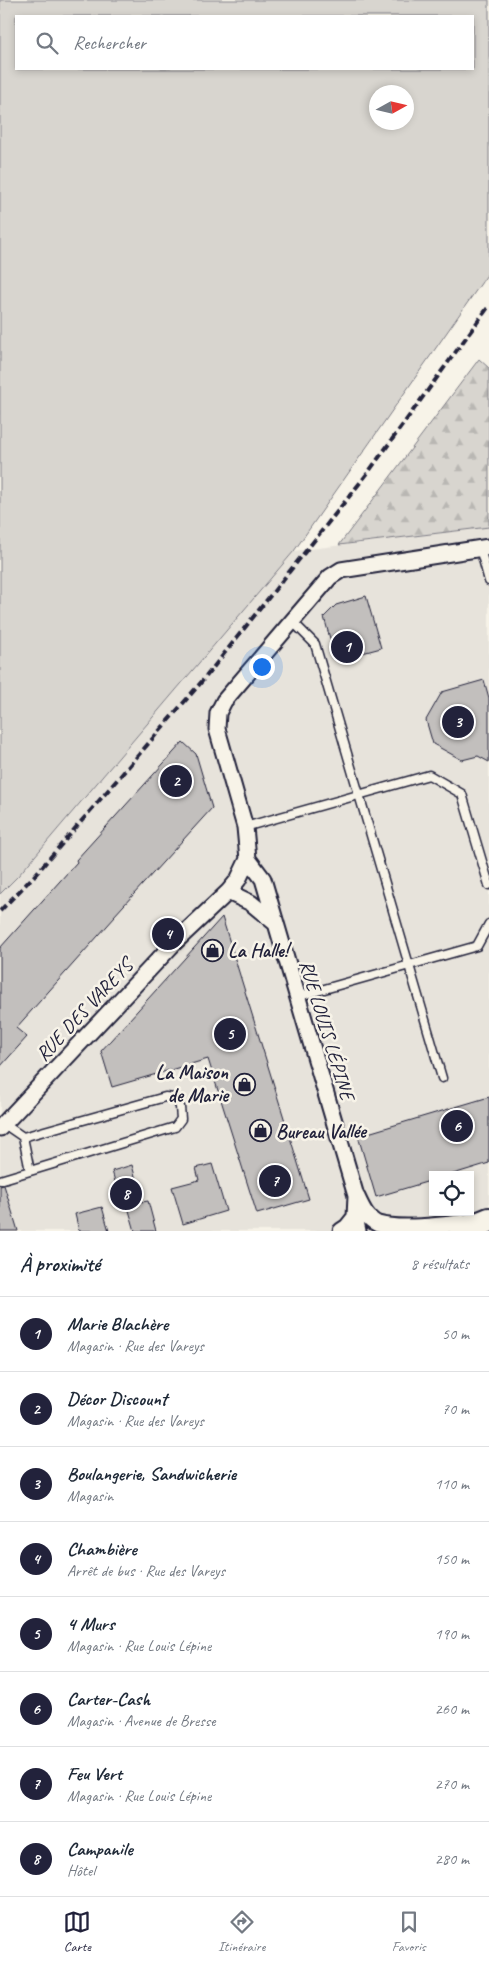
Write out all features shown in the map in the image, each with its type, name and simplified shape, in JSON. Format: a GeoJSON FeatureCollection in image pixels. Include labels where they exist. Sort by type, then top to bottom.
{"type":"FeatureCollection","features":[{"type":"Feature","properties":{"kind":"main road"},"geometry":{"type":"LineString","coordinates":[[462,1231],[489,1219]]}},
{"type":"Feature","properties":{"kind":"street"},"geometry":{"type":"LineString","coordinates":[[248,859],[245,827],[217,729],[218,713],[224,701],[330,577],[341,570],[484,548]]}},
{"type":"Feature","properties":{"kind":"street","name":"RUE DES VAREYS"},"geometry":{"type":"LineString","coordinates":[[2,1126],[175,942],[228,892],[238,880],[248,859]]}},
{"type":"Feature","properties":{"kind":"street","name":"RUE LOUIS LÉPINE"},"geometry":{"type":"LineString","coordinates":[[248,859],[263,879],[296,997],[356,1196],[357,1224],[341,1231]]}},
{"type":"Feature","properties":{"kind":"street"},"geometry":{"type":"LineString","coordinates":[[228,892],[251,903],[274,922]]}},
{"type":"Feature","properties":{"kind":"street"},"geometry":{"type":"LineString","coordinates":[[356,1196],[366,1214],[378,1224],[393,1228],[411,1229],[444,1226],[489,1219]]}},
{"type":"Feature","properties":{"kind":"lane"},"geometry":{"type":"LineString","coordinates":[[484,548],[489,581]]}},
{"type":"Feature","properties":{"kind":"lane"},"geometry":{"type":"LineString","coordinates":[[292,622],[315,644],[442,1078]]}},
{"type":"Feature","properties":{"kind":"lane"},"geometry":{"type":"LineString","coordinates":[[245,827],[429,776],[462,794],[489,885]]}},
{"type":"Feature","properties":{"kind":"lane"},"geometry":{"type":"LineString","coordinates":[[296,997],[477,946],[489,924]]}},
{"type":"Feature","properties":{"kind":"lane"},"geometry":{"type":"LineString","coordinates":[[0,1180],[175,1127],[181,1119],[180,1107],[176,1098],[165,1097],[23,1137],[2,1126]]}},
{"type":"Feature","properties":{"kind":"lane"},"geometry":{"type":"LineString","coordinates":[[23,1137],[30,1171]]}},
{"type":"Feature","properties":{"kind":"shaded area"},"geometry":{"type":"Polygon","coordinates":[[[489,527],[489,1231],[0,1231],[0,894],[18,876],[294,551],[489,527]]]}},
{"type":"Feature","properties":{"kind":"green space"},"geometry":{"type":"Polygon","coordinates":[[[0,0],[489,0],[489,272],[294,551],[18,876],[0,894],[0,0]]]}},
{"type":"Feature","properties":{"kind":"green space"},"geometry":{"type":"Polygon","coordinates":[[[479,359],[489,368],[489,527],[339,545],[479,359]]]}},
{"type":"Feature","properties":{"kind":"building"},"geometry":{"type":"Polygon","coordinates":[[[366,596],[381,648],[336,660],[324,617],[336,605],[366,596]]]}},
{"type":"Feature","properties":{"kind":"building"},"geometry":{"type":"Polygon","coordinates":[[[484,680],[489,698],[489,762],[478,756],[462,760],[433,744],[426,720],[442,692],[484,680]]]}},
{"type":"Feature","properties":{"kind":"building"},"geometry":{"type":"Polygon","coordinates":[[[183,742],[196,754],[212,808],[16,1028],[27,1037],[0,1067],[0,948],[77,862],[76,860],[183,742]]]}},
{"type":"Feature","properties":{"kind":"building"},"geometry":{"type":"Polygon","coordinates":[[[222,917],[309,1199],[257,1214],[208,1059],[112,1087],[101,1051],[222,917]]]}},
{"type":"Feature","properties":{"kind":"building"},"geometry":{"type":"Polygon","coordinates":[[[489,1097],[489,1163],[463,1171],[429,1171],[429,1181],[376,1197],[358,1136],[489,1097]]]}},
{"type":"Feature","properties":{"kind":"building"},"geometry":{"type":"Polygon","coordinates":[[[212,1164],[226,1211],[183,1224],[172,1187],[199,1180],[196,1168],[212,1164]]]}},
{"type":"Feature","properties":{"kind":"building"},"geometry":{"type":"Polygon","coordinates":[[[132,1165],[142,1202],[148,1201],[156,1231],[135,1231],[128,1207],[123,1209],[112,1171],[132,1165]]]}},
{"type":"Feature","properties":{"kind":"building"},"geometry":{"type":"Polygon","coordinates":[[[4,1185],[18,1231],[0,1231],[0,1186],[4,1185]]]}},
{"type":"Feature","properties":{"kind":"building"},"geometry":{"type":"Polygon","coordinates":[[[102,1207],[109,1231],[79,1231],[75,1214],[102,1207]]]}},
{"type":"Feature","properties":{"kind":"railway"},"geometry":{"type":"LineString","coordinates":[[0,911],[35,875],[204,679],[367,474],[489,306]]}},
{"type":"Feature","properties":{"kind":"place","name":"Marie Blachère"},"geometry":{"type":"Point","coordinates":[347,647]}},
{"type":"Feature","properties":{"kind":"place","name":"Boulangerie, Sandwicherie"},"geometry":{"type":"Point","coordinates":[458,722]}},
{"type":"Feature","properties":{"kind":"place","name":"Décor Discount"},"geometry":{"type":"Point","coordinates":[176,781]}},
{"type":"Feature","properties":{"kind":"place","name":"Chambière"},"geometry":{"type":"Point","coordinates":[168,934]}},
{"type":"Feature","properties":{"kind":"place","name":"La Halle!"},"geometry":{"type":"Point","coordinates":[212,950]}},
{"type":"Feature","properties":{"kind":"place","name":"4 Murs"},"geometry":{"type":"Point","coordinates":[230,1034]}},
{"type":"Feature","properties":{"kind":"place","name":"La Maison de Marie"},"geometry":{"type":"Point","coordinates":[244,1084]}},
{"type":"Feature","properties":{"kind":"place","name":"Carter-Cash"},"geometry":{"type":"Point","coordinates":[457,1126]}},
{"type":"Feature","properties":{"kind":"place","name":"Bureau Vallée"},"geometry":{"type":"Point","coordinates":[260,1131]}},
{"type":"Feature","properties":{"kind":"place","name":"Feu Vert"},"geometry":{"type":"Point","coordinates":[275,1181]}},
{"type":"Feature","properties":{"kind":"place","name":"Campanile"},"geometry":{"type":"Point","coordinates":[126,1194]}}]}
